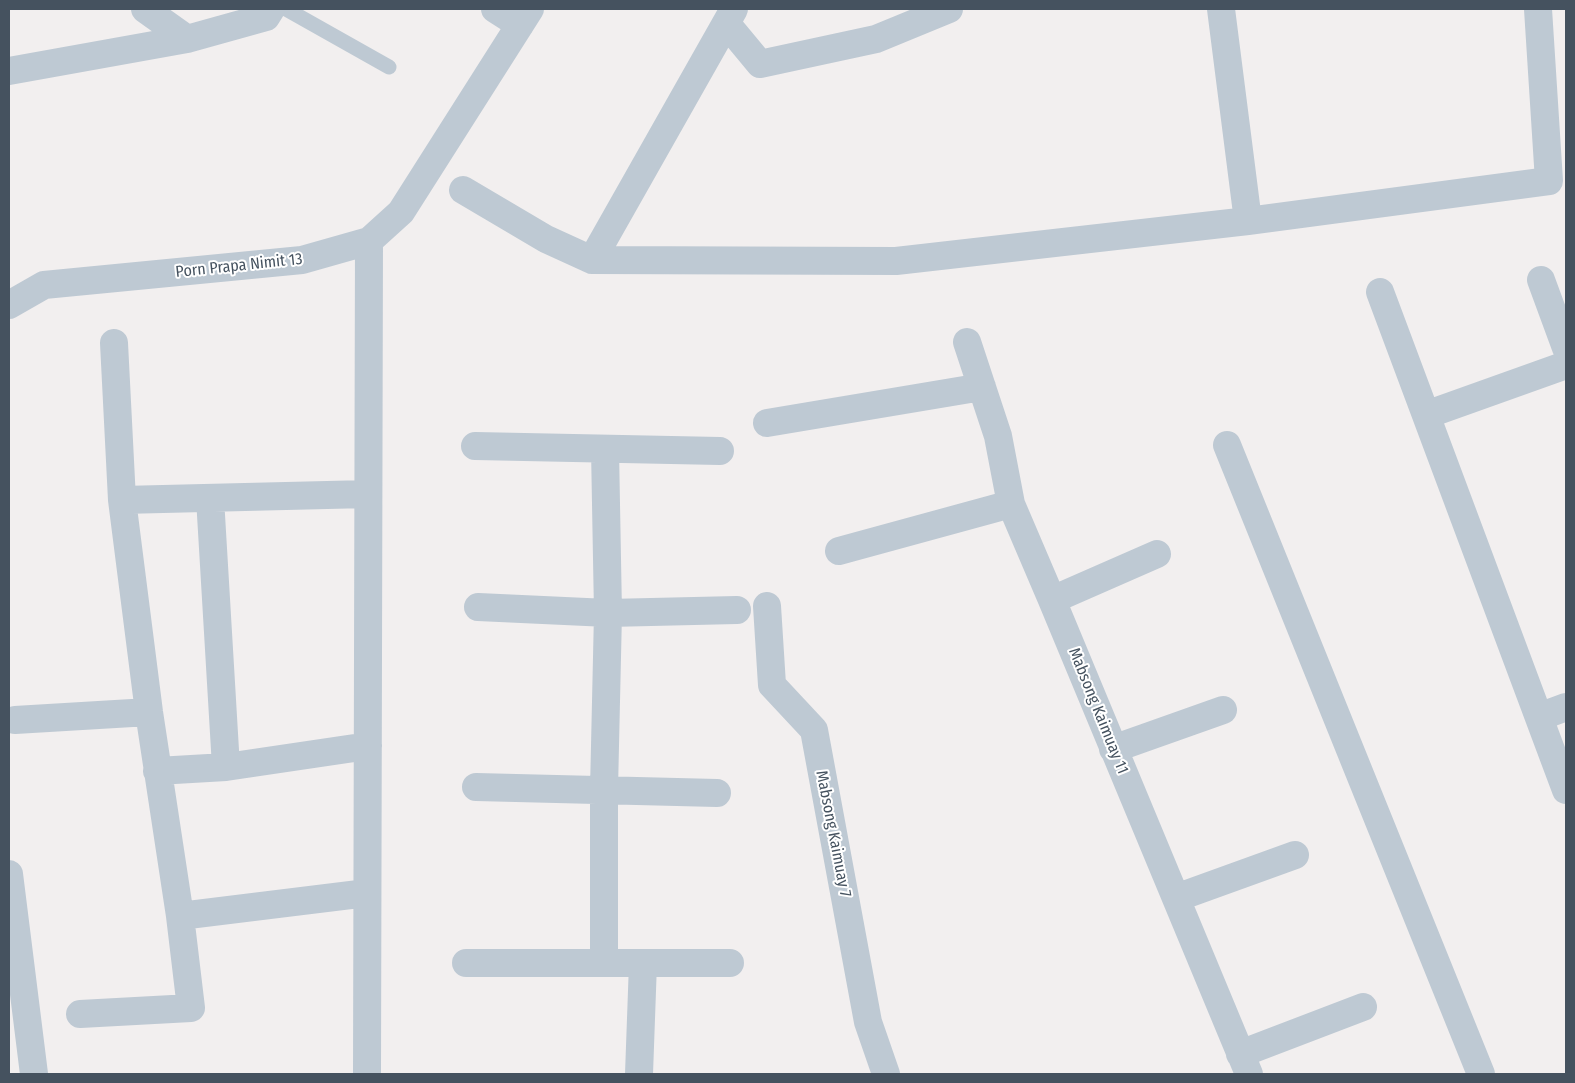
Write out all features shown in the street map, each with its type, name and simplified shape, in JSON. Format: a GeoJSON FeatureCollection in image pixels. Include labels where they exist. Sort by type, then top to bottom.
{"type":"FeatureCollection","features":[{"type":"Feature","properties":{"kind":"street"},"geometry":{"type":"LineString","coordinates":[[145,9],[187,39]]}},
{"type":"Feature","properties":{"kind":"street"},"geometry":{"type":"LineString","coordinates":[[9,71],[187,39],[266,17],[271,9]]}},
{"type":"Feature","properties":{"kind":"street"},"geometry":{"type":"LineString","coordinates":[[496,9],[525,17]]}},
{"type":"Feature","properties":{"kind":"street"},"geometry":{"type":"LineString","coordinates":[[592,260],[730,16],[760,64],[876,40],[949,9]]}},
{"type":"Feature","properties":{"kind":"street"},"geometry":{"type":"LineString","coordinates":[[462,190],[546,239],[592,260],[896,261],[1248,221],[1549,181],[1538,9]]}},
{"type":"Feature","properties":{"kind":"street"},"geometry":{"type":"LineString","coordinates":[[1228,10],[1248,221]]}},
{"type":"Feature","properties":{"kind":"street","name":"Porn Prapa Nimit 13"},"geometry":{"type":"LineString","coordinates":[[9,305],[44,285],[302,260],[369,241],[401,212],[525,17]]}},
{"type":"Feature","properties":{"kind":"street"},"geometry":{"type":"LineString","coordinates":[[367,1074],[369,241]]}},
{"type":"Feature","properties":{"kind":"street"},"geometry":{"type":"LineString","coordinates":[[1541,280],[1566,348]]}},
{"type":"Feature","properties":{"kind":"street"},"geometry":{"type":"LineString","coordinates":[[1380,292],[1566,790]]}},
{"type":"Feature","properties":{"kind":"street","name":"Mabsong Kaimuay 11"},"geometry":{"type":"LineString","coordinates":[[967,342],[998,436],[1011,504],[1245,1064]]}},
{"type":"Feature","properties":{"kind":"street"},"geometry":{"type":"LineString","coordinates":[[80,1014],[191,1008],[180,916],[148,712],[122,500],[114,343]]}},
{"type":"Feature","properties":{"kind":"street"},"geometry":{"type":"LineString","coordinates":[[1426,415],[1566,364]]}},
{"type":"Feature","properties":{"kind":"street"},"geometry":{"type":"LineString","coordinates":[[767,423],[982,386]]}},
{"type":"Feature","properties":{"kind":"street"},"geometry":{"type":"LineString","coordinates":[[475,446],[720,451]]}},
{"type":"Feature","properties":{"kind":"street"},"geometry":{"type":"LineString","coordinates":[[1228,446],[1481,1074]]}},
{"type":"Feature","properties":{"kind":"street"},"geometry":{"type":"LineString","coordinates":[[604,963],[604,790],[608,613],[605,449]]}},
{"type":"Feature","properties":{"kind":"street"},"geometry":{"type":"LineString","coordinates":[[122,500],[368,494]]}},
{"type":"Feature","properties":{"kind":"street"},"geometry":{"type":"LineString","coordinates":[[210,498],[226,767]]}},
{"type":"Feature","properties":{"kind":"street"},"geometry":{"type":"LineString","coordinates":[[839,551],[1011,504]]}},
{"type":"Feature","properties":{"kind":"street"},"geometry":{"type":"LineString","coordinates":[[1052,600],[1157,554]]}},
{"type":"Feature","properties":{"kind":"street","name":"Mabsong Kaimuay 7"},"geometry":{"type":"LineString","coordinates":[[767,606],[772,685],[814,730],[868,1022],[886,1074]]}},
{"type":"Feature","properties":{"kind":"street"},"geometry":{"type":"LineString","coordinates":[[478,607],[608,613],[737,610]]}},
{"type":"Feature","properties":{"kind":"street"},"geometry":{"type":"LineString","coordinates":[[1539,718],[1566,707]]}},
{"type":"Feature","properties":{"kind":"street"},"geometry":{"type":"LineString","coordinates":[[1113,749],[1223,710]]}},
{"type":"Feature","properties":{"kind":"street"},"geometry":{"type":"LineString","coordinates":[[15,720],[148,712]]}},
{"type":"Feature","properties":{"kind":"street"},"geometry":{"type":"LineString","coordinates":[[157,771],[226,767],[368,746]]}},
{"type":"Feature","properties":{"kind":"street"},"geometry":{"type":"LineString","coordinates":[[476,787],[716,793]]}},
{"type":"Feature","properties":{"kind":"street"},"geometry":{"type":"LineString","coordinates":[[1176,898],[1295,855]]}},
{"type":"Feature","properties":{"kind":"street"},"geometry":{"type":"LineString","coordinates":[[9,874],[34,1074]]}},
{"type":"Feature","properties":{"kind":"street"},"geometry":{"type":"LineString","coordinates":[[180,916],[367,893]]}},
{"type":"Feature","properties":{"kind":"street"},"geometry":{"type":"LineString","coordinates":[[466,963],[730,963]]}},
{"type":"Feature","properties":{"kind":"street"},"geometry":{"type":"LineString","coordinates":[[639,1074],[642,963]]}},
{"type":"Feature","properties":{"kind":"street"},"geometry":{"type":"LineString","coordinates":[[1245,1064],[1363,1007]]}},
{"type":"Feature","properties":{"kind":"lane"},"geometry":{"type":"LineString","coordinates":[[286,9],[389,67]]}}]}
